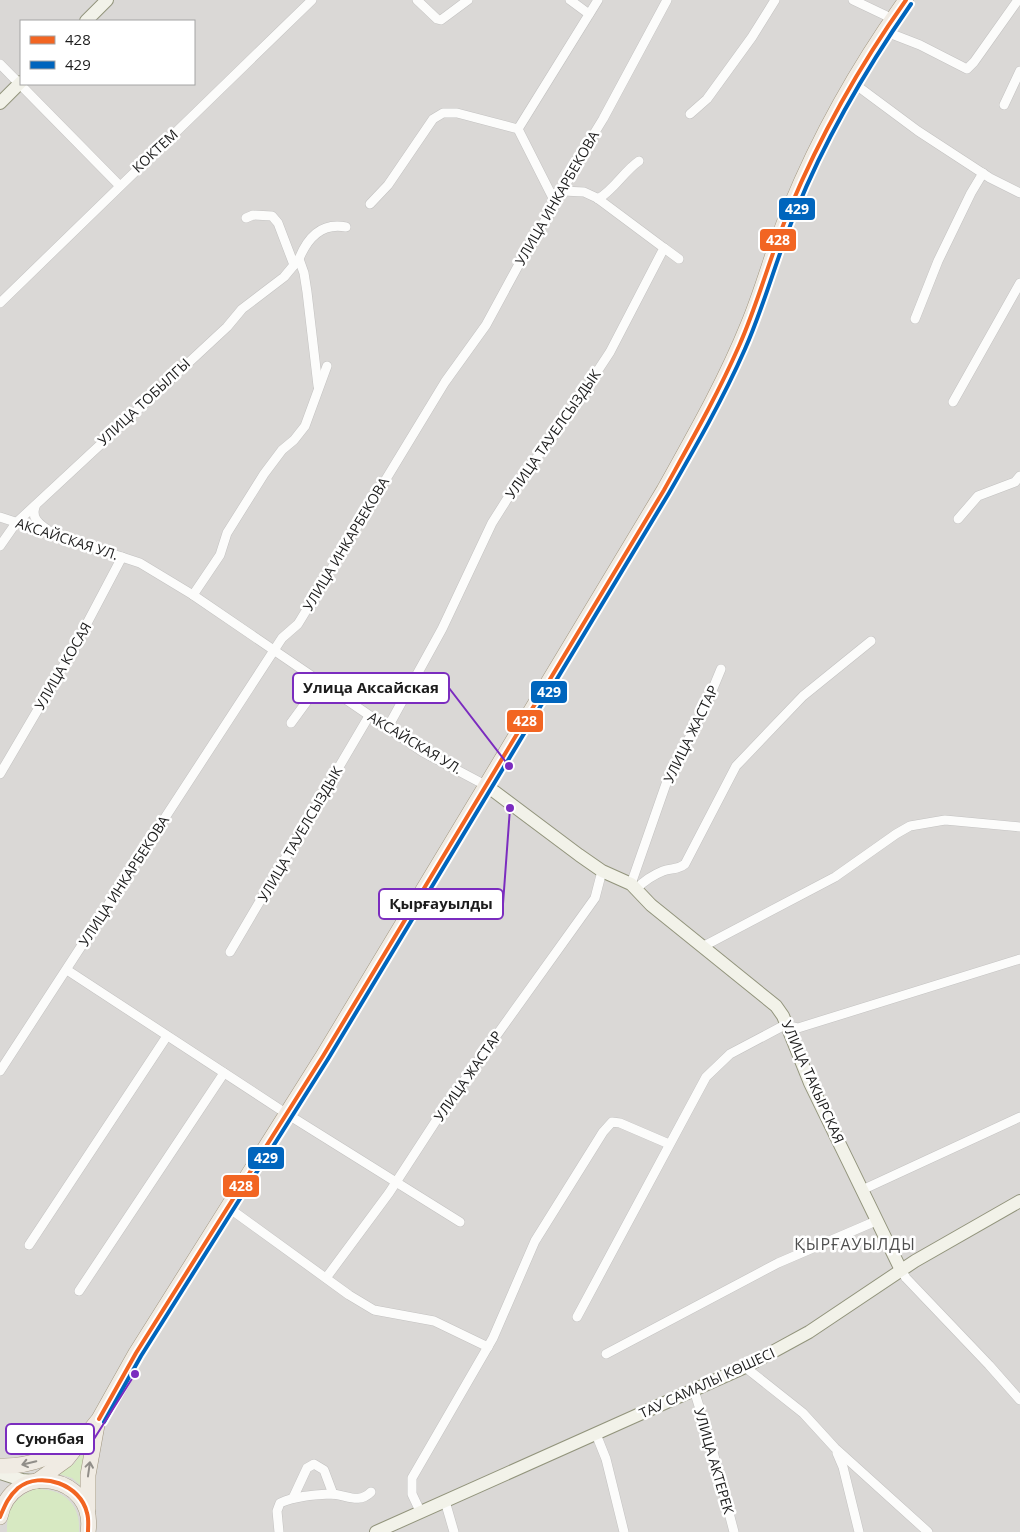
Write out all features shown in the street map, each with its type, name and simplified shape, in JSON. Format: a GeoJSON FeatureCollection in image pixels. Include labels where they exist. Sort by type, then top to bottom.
{"type":"FeatureCollection","features":[{"type":"Feature","properties":{"kind":"main road"},"geometry":{"type":"LineString","coordinates":[[0,1516],[6,1500],[13,1492],[22,1486],[37,1481],[66,1460],[99,1419],[150,1329],[229,1208],[287,1114],[448,846],[487,786],[664,490],[702,422],[748,326],[790,208],[825,132],[852,82],[906,0]]}},
{"type":"Feature","properties":{"kind":"main road"},"geometry":{"type":"LineString","coordinates":[[0,1466],[28,1464],[52,1456],[71,1443],[99,1419]]}},
{"type":"Feature","properties":{"kind":"main road"},"geometry":{"type":"LineString","coordinates":[[88,1525],[88,1474],[99,1419]]}},
{"type":"Feature","properties":{"kind":"main road"},"geometry":{"type":"LineString","coordinates":[[37,1481],[53,1481],[72,1490],[85,1507],[88,1525]]}},
{"type":"Feature","properties":{"kind":"street"},"geometry":{"type":"LineString","coordinates":[[87,20],[107,0]]}},
{"type":"Feature","properties":{"kind":"street","name":"КОКТЕМ"},"geometry":{"type":"LineString","coordinates":[[0,302],[312,0]]}},
{"type":"Feature","properties":{"kind":"street"},"geometry":{"type":"LineString","coordinates":[[417,0],[437,19],[441,20],[468,0]]}},
{"type":"Feature","properties":{"kind":"street"},"geometry":{"type":"LineString","coordinates":[[570,0],[589,14]]}},
{"type":"Feature","properties":{"kind":"street"},"geometry":{"type":"LineString","coordinates":[[518,129],[598,0]]}},
{"type":"Feature","properties":{"kind":"street","name":"УЛИЦА ИНКАРБЕКОВА"},"geometry":{"type":"LineString","coordinates":[[0,1071],[288,631],[298,624],[445,382],[486,325],[531,242],[556,204],[667,0]]}},
{"type":"Feature","properties":{"kind":"street"},"geometry":{"type":"LineString","coordinates":[[690,114],[706,99],[752,37],[774,0]]}},
{"type":"Feature","properties":{"kind":"street"},"geometry":{"type":"LineString","coordinates":[[853,0],[920,45],[967,69],[1018,0]]}},
{"type":"Feature","properties":{"kind":"street"},"geometry":{"type":"LineString","coordinates":[[0,64],[20,83],[0,103]]}},
{"type":"Feature","properties":{"kind":"street"},"geometry":{"type":"LineString","coordinates":[[1004,105],[1020,71]]}},
{"type":"Feature","properties":{"kind":"street"},"geometry":{"type":"LineString","coordinates":[[852,82],[918,132],[1020,194]]}},
{"type":"Feature","properties":{"kind":"street"},"geometry":{"type":"LineString","coordinates":[[22,85],[119,185]]}},
{"type":"Feature","properties":{"kind":"street"},"geometry":{"type":"LineString","coordinates":[[370,204],[388,185],[433,119],[443,113],[457,113],[518,129],[556,204]]}},
{"type":"Feature","properties":{"kind":"street"},"geometry":{"type":"LineString","coordinates":[[598,199],[610,193],[632,166],[639,161]]}},
{"type":"Feature","properties":{"kind":"street"},"geometry":{"type":"LineString","coordinates":[[915,319],[938,261],[971,193],[983,173]]}},
{"type":"Feature","properties":{"kind":"street"},"geometry":{"type":"LineString","coordinates":[[562,192],[584,192],[598,199],[679,259]]}},
{"type":"Feature","properties":{"kind":"street"},"geometry":{"type":"LineString","coordinates":[[246,218],[253,215],[272,216],[281,230],[296,262],[304,273],[318,389]]}},
{"type":"Feature","properties":{"kind":"street","name":"УЛИЦА ТОБЫЛГЫ"},"geometry":{"type":"LineString","coordinates":[[0,546],[16,523],[81,461],[227,327],[242,309],[277,283],[296,262],[307,240],[334,226],[346,227]]}},
{"type":"Feature","properties":{"kind":"street","name":"УЛИЦА ТАУЕЛСЫЗДЫК"},"geometry":{"type":"LineString","coordinates":[[388,727],[438,637],[492,523],[516,485],[566,419],[610,352],[664,248]]}},
{"type":"Feature","properties":{"kind":"street"},"geometry":{"type":"LineString","coordinates":[[953,402],[1020,283]]}},
{"type":"Feature","properties":{"kind":"street"},"geometry":{"type":"LineString","coordinates":[[193,595],[220,555],[227,533],[264,474],[278,455],[305,426],[327,366]]}},
{"type":"Feature","properties":{"kind":"street"},"geometry":{"type":"LineString","coordinates":[[958,519],[978,496],[1015,482],[1020,476]]}},
{"type":"Feature","properties":{"kind":"street"},"geometry":{"type":"LineString","coordinates":[[35,506],[33,513],[35,520],[53,535]]}},
{"type":"Feature","properties":{"kind":"street","name":"АКСАЙСКАЯ УЛ."},"geometry":{"type":"LineString","coordinates":[[0,517],[140,564],[193,595],[424,752],[487,786],[602,871],[633,887]]}},
{"type":"Feature","properties":{"kind":"street","name":"УЛИЦА КОСАЯ"},"geometry":{"type":"LineString","coordinates":[[0,774],[74,648],[122,557]]}},
{"type":"Feature","properties":{"kind":"street"},"geometry":{"type":"LineString","coordinates":[[633,887],[664,871],[680,868],[685,864],[736,766],[803,696],[871,641]]}},
{"type":"Feature","properties":{"kind":"street","name":"УЛИЦА ЖАСТАР"},"geometry":{"type":"LineString","coordinates":[[633,887],[667,782],[682,748],[704,710],[721,669]]}},
{"type":"Feature","properties":{"kind":"street"},"geometry":{"type":"LineString","coordinates":[[292,723],[321,682]]}},
{"type":"Feature","properties":{"kind":"street","name":"УЛИЦА ТАУЕЛСЫЗДЫК"},"geometry":{"type":"LineString","coordinates":[[230,952],[369,716]]}},
{"type":"Feature","properties":{"kind":"street"},"geometry":{"type":"LineString","coordinates":[[704,946],[835,878],[910,826],[945,820],[1020,827]]}},
{"type":"Feature","properties":{"kind":"street","name":"УЛИЦА ЖАСТАР"},"geometry":{"type":"LineString","coordinates":[[326,1278],[395,1182],[443,1110],[595,898],[602,871]]}},
{"type":"Feature","properties":{"kind":"street","name":"УЛИЦА ТАКЫРСКАЯ"},"geometry":{"type":"LineString","coordinates":[[633,887],[651,905],[776,1006],[787,1025],[810,1083],[901,1270]]}},
{"type":"Feature","properties":{"kind":"street"},"geometry":{"type":"LineString","coordinates":[[577,1317],[706,1077],[730,1054],[787,1025],[798,1028],[1020,959]]}},
{"type":"Feature","properties":{"kind":"street"},"geometry":{"type":"LineString","coordinates":[[67,970],[287,1114],[460,1222]]}},
{"type":"Feature","properties":{"kind":"street"},"geometry":{"type":"LineString","coordinates":[[29,1245],[167,1036]]}},
{"type":"Feature","properties":{"kind":"street"},"geometry":{"type":"LineString","coordinates":[[79,1291],[224,1073]]}},
{"type":"Feature","properties":{"kind":"street"},"geometry":{"type":"LineString","coordinates":[[862,1190],[1020,1117]]}},
{"type":"Feature","properties":{"kind":"street"},"geometry":{"type":"LineString","coordinates":[[420,1511],[412,1494],[412,1478],[488,1347],[535,1240],[612,1122],[669,1144]]}},
{"type":"Feature","properties":{"kind":"street","name":"ТАУ САМАЛЫ КӨШЕСІ"},"geometry":{"type":"LineString","coordinates":[[376,1532],[745,1368],[825,1322],[901,1270],[1020,1201]]}},
{"type":"Feature","properties":{"kind":"street"},"geometry":{"type":"LineString","coordinates":[[229,1208],[349,1296],[374,1310],[434,1321],[488,1347]]}},
{"type":"Feature","properties":{"kind":"street"},"geometry":{"type":"LineString","coordinates":[[606,1354],[778,1263],[876,1221]]}},
{"type":"Feature","properties":{"kind":"street"},"geometry":{"type":"LineString","coordinates":[[901,1270],[906,1278],[1020,1400]]}},
{"type":"Feature","properties":{"kind":"street"},"geometry":{"type":"LineString","coordinates":[[745,1368],[803,1413],[835,1448],[928,1532]]}},
{"type":"Feature","properties":{"kind":"street","name":"УЛИЦА АКТЕРЕК"},"geometry":{"type":"LineString","coordinates":[[694,1390],[712,1448],[734,1532]]}},
{"type":"Feature","properties":{"kind":"street"},"geometry":{"type":"LineString","coordinates":[[596,1434],[606,1459],[624,1532]]}},
{"type":"Feature","properties":{"kind":"street"},"geometry":{"type":"LineString","coordinates":[[835,1448],[843,1467],[859,1532]]}},
{"type":"Feature","properties":{"kind":"street"},"geometry":{"type":"LineString","coordinates":[[293,1498],[307,1468],[314,1464],[324,1470],[333,1494]]}},
{"type":"Feature","properties":{"kind":"street"},"geometry":{"type":"LineString","coordinates":[[0,1473],[22,1480],[37,1481]]}},
{"type":"Feature","properties":{"kind":"street"},"geometry":{"type":"LineString","coordinates":[[279,1532],[277,1511],[280,1503],[293,1498],[333,1494],[356,1499],[365,1498],[371,1492]]}},
{"type":"Feature","properties":{"kind":"street"},"geometry":{"type":"LineString","coordinates":[[445,1501],[454,1532]]}},
{"type":"Feature","properties":{"kind":"shaded area","name":"ҚЫРҒАУЫЛДЫ"},"geometry":{"type":"Polygon","coordinates":[[[0,0],[1020,0],[1020,1532],[0,1532],[0,0]]]}},
{"type":"Feature","properties":{"kind":"green space"},"geometry":{"type":"Polygon","coordinates":[[[86,1447],[80,1485],[72,1478],[59,1474],[74,1464],[86,1447]]]}},
{"type":"Feature","properties":{"kind":"green space"},"geometry":{"type":"Polygon","coordinates":[[[35,1489],[54,1491],[68,1500],[77,1513],[79,1532],[7,1532],[8,1517],[13,1505],[22,1496],[35,1489]]]}},
{"type":"Feature","properties":{"kind":"transit line","name":"428"},"geometry":{"type":"LineString","coordinates":[[99,1419],[136,1353],[323,1056],[664,490],[731,365],[753,312],[783,225],[815,153],[857,75],[906,0]]}},
{"type":"Feature","properties":{"kind":"transit line","name":"429"},"geometry":{"type":"LineString","coordinates":[[104,1422],[141,1356],[328,1059],[689,458],[737,368],[759,315],[789,228],[820,157],[878,53],[911,4]]}},
{"type":"Feature","properties":{"kind":"transit line","name":"428"},"geometry":{"type":"LineString","coordinates":[[0,1517],[9,1498],[18,1488],[38,1480],[48,1481],[59,1483],[77,1495],[87,1513],[88,1532]]}},
{"type":"Feature","properties":{"kind":"place","name":"Улица Аксайская"},"geometry":{"type":"Point","coordinates":[509,766]}},
{"type":"Feature","properties":{"kind":"place","name":"Қырғауылды"},"geometry":{"type":"Point","coordinates":[510,808]}},
{"type":"Feature","properties":{"kind":"place","name":"Суюнбая"},"geometry":{"type":"Point","coordinates":[135,1374]}},
{"type":"Feature","properties":{"kind":"district","name":"ҚЫРҒАУЫЛДЫ"},"geometry":{"type":"Point","coordinates":[855,1244]}}]}
